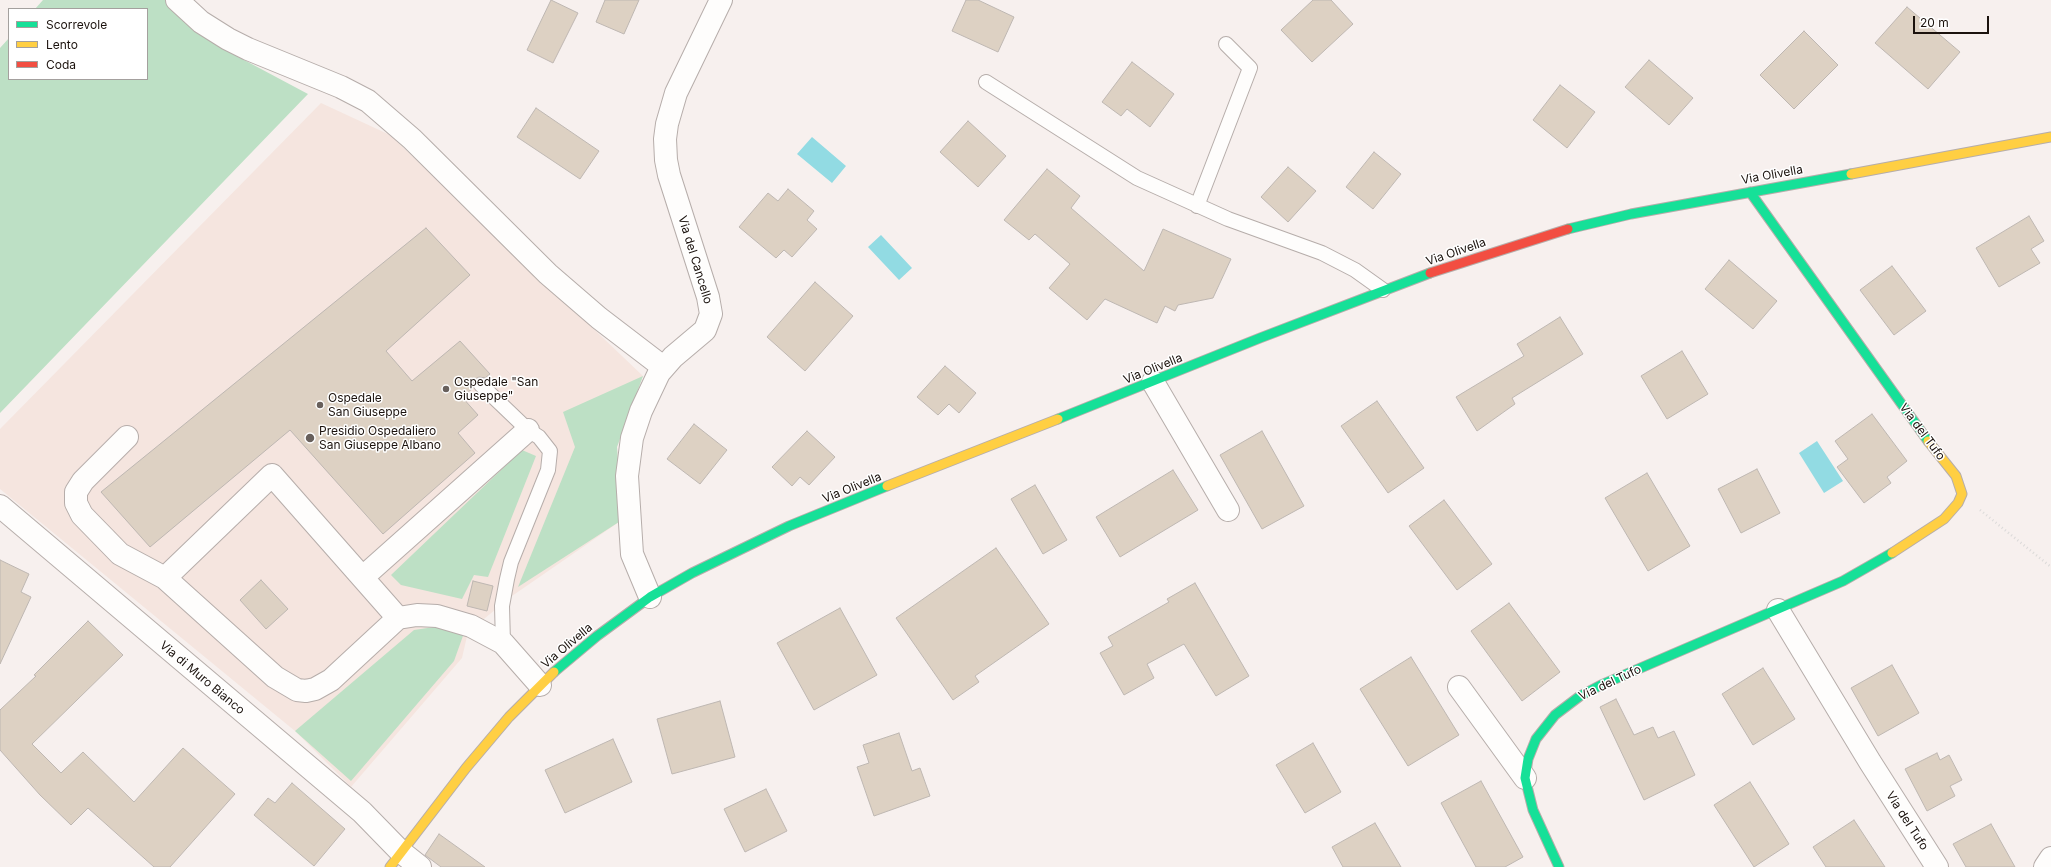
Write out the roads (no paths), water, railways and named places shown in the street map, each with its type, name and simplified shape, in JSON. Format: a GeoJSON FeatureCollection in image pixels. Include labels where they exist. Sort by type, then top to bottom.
{"type":"FeatureCollection","features":[{"type":"Feature","properties":{"kind":"main road","name":"Via Olivella"},"geometry":{"type":"LineString","coordinates":[[396,860],[466,768],[509,717],[540,685],[597,636],[650,597],[731,554],[843,503],[1383,290],[1474,258],[1583,225],[1639,212],[2051,137]]}},
{"type":"Feature","properties":{"kind":"main road","name":"Via del Tufo"},"geometry":{"type":"LineString","coordinates":[[1559,867],[1533,810],[1525,778],[1530,754],[1542,730],[1555,714],[1580,696],[1600,685],[1843,581],[1895,553],[1952,512],[1958,504],[1962,494],[1956,476],[1933,447],[1750,192]]}},
{"type":"Feature","properties":{"kind":"street"},"geometry":{"type":"LineString","coordinates":[[177,0],[201,22],[228,39],[248,49],[341,87],[368,102],[412,139],[548,274],[663,367]]}},
{"type":"Feature","properties":{"kind":"street","name":"Via del Cancello"},"geometry":{"type":"LineString","coordinates":[[650,597],[632,554],[628,463],[632,438],[636,424],[663,367],[705,330],[711,314],[708,297],[666,160],[667,124],[676,93],[721,0]]}},
{"type":"Feature","properties":{"kind":"street"},"geometry":{"type":"LineString","coordinates":[[1153,382],[1228,510]]}},
{"type":"Feature","properties":{"kind":"street"},"geometry":{"type":"LineString","coordinates":[[363,578],[528,430]]}},
{"type":"Feature","properties":{"kind":"street"},"geometry":{"type":"LineString","coordinates":[[127,437],[83,481],[76,492],[76,503],[82,516],[120,554],[165,578],[275,677],[296,690],[306,691],[315,689],[331,680],[398,618],[426,615],[446,618],[471,626],[503,644],[540,685]]}},
{"type":"Feature","properties":{"kind":"street"},"geometry":{"type":"LineString","coordinates":[[165,578],[272,475],[398,618]]}},
{"type":"Feature","properties":{"kind":"street","name":"Via di Muro Bianco"},"geometry":{"type":"LineString","coordinates":[[0,506],[362,812],[396,860],[420,867]]}},
{"type":"Feature","properties":{"kind":"street","name":"Via del Tufo"},"geometry":{"type":"LineString","coordinates":[[1778,610],[1870,762],[1937,867]]}},
{"type":"Feature","properties":{"kind":"street"},"geometry":{"type":"LineString","coordinates":[[1459,686],[1525,778]]}},
{"type":"Feature","properties":{"kind":"street"},"geometry":{"type":"LineString","coordinates":[[2045,867],[2051,858]]}},
{"type":"Feature","properties":{"kind":"lane"},"geometry":{"type":"LineString","coordinates":[[1198,206],[1250,68],[1226,44]]}},
{"type":"Feature","properties":{"kind":"lane"},"geometry":{"type":"LineString","coordinates":[[986,82],[1138,178],[1228,219],[1328,256],[1365,276],[1383,290]]}},
{"type":"Feature","properties":{"kind":"lane"},"geometry":{"type":"LineString","coordinates":[[481,385],[528,430],[539,437],[550,451],[548,470],[511,562],[506,579],[502,606],[503,644]]}},
{"type":"Feature","properties":{"kind":"water"},"geometry":{"type":"Polygon","coordinates":[[[812,137],[846,166],[832,183],[797,154],[812,137]]]}},
{"type":"Feature","properties":{"kind":"water"},"geometry":{"type":"Polygon","coordinates":[[[881,235],[912,268],[899,280],[868,247],[881,235]]]}},
{"type":"Feature","properties":{"kind":"water"},"geometry":{"type":"Polygon","coordinates":[[[1817,441],[1843,481],[1824,493],[1799,453],[1817,441]]]}},
{"type":"Feature","properties":{"kind":"place","name":"Ospedale \"San Giuseppe\""},"geometry":{"type":"Point","coordinates":[446,389]}},
{"type":"Feature","properties":{"kind":"place","name":"Ospedale San Giuseppe"},"geometry":{"type":"Point","coordinates":[320,405]}},
{"type":"Feature","properties":{"kind":"place","name":"Presidio Ospedaliero San Giuseppe Albano"},"geometry":{"type":"Point","coordinates":[310,438]}}]}
